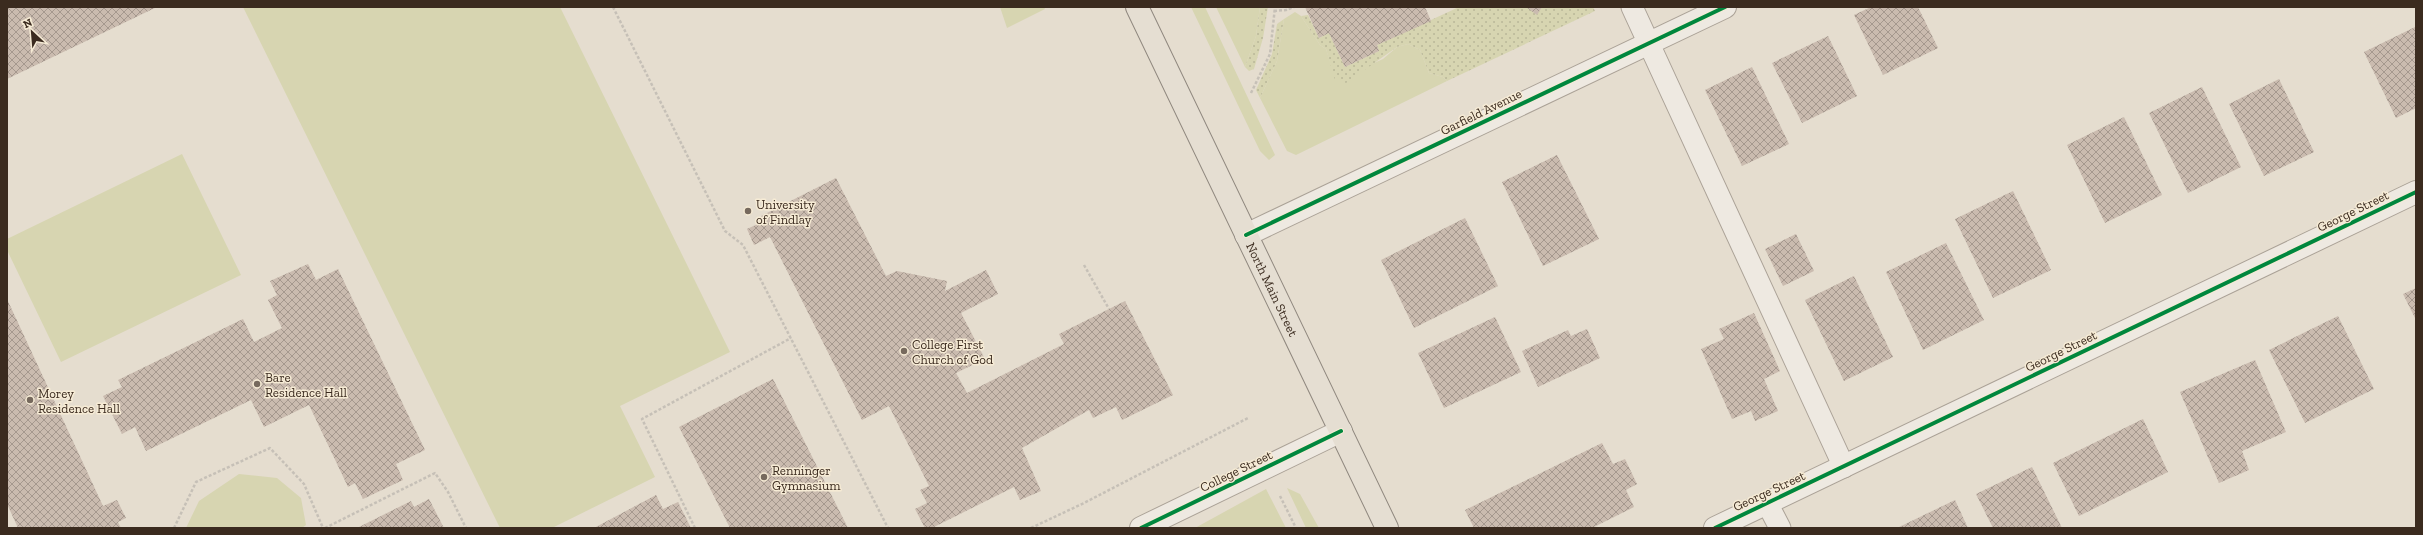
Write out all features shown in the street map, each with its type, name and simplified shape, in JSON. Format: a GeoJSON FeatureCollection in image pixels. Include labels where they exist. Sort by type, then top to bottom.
{"type":"FeatureCollection","features":[{"type":"Feature","properties":{"kind":"main road","name":"North Main Street"},"geometry":{"type":"LineString","coordinates":[[1137,7],[1387,528]]}},
{"type":"Feature","properties":{"kind":"street","name":"Garfield Avenue"},"geometry":{"type":"LineString","coordinates":[[1246,235],[1725,7]]}},
{"type":"Feature","properties":{"kind":"street","name":"George Street"},"geometry":{"type":"LineString","coordinates":[[1715,528],[2416,192]]}},
{"type":"Feature","properties":{"kind":"street","name":"College Street"},"geometry":{"type":"LineString","coordinates":[[1141,528],[1340,431]]}},
{"type":"Feature","properties":{"kind":"lane"},"geometry":{"type":"LineString","coordinates":[[1632,7],[1650,43],[1844,467]]}},
{"type":"Feature","properties":{"kind":"lane"},"geometry":{"type":"LineString","coordinates":[[1767,503],[1780,528]]}},
{"type":"Feature","properties":{"kind":"path"},"geometry":{"type":"LineString","coordinates":[[613,7],[725,231],[742,245],[888,528]]}},
{"type":"Feature","properties":{"kind":"path"},"geometry":{"type":"LineString","coordinates":[[1252,93],[1270,54],[1275,7]]}},
{"type":"Feature","properties":{"kind":"path"},"geometry":{"type":"LineString","coordinates":[[1274,11],[1286,10],[1294,7]]}},
{"type":"Feature","properties":{"kind":"path"},"geometry":{"type":"LineString","coordinates":[[1084,265],[1109,309]]}},
{"type":"Feature","properties":{"kind":"path"},"geometry":{"type":"LineString","coordinates":[[695,528],[642,419],[791,338]]}},
{"type":"Feature","properties":{"kind":"path"},"geometry":{"type":"LineString","coordinates":[[1031,528],[1084,503],[1248,418]]}},
{"type":"Feature","properties":{"kind":"path"},"geometry":{"type":"LineString","coordinates":[[174,528],[196,482],[270,448],[304,484],[324,528],[435,473],[448,492],[466,528]]}},
{"type":"Feature","properties":{"kind":"path"},"geometry":{"type":"LineString","coordinates":[[1279,495],[1296,528]]}},
{"type":"Feature","properties":{"kind":"shaded area"},"geometry":{"type":"Polygon","coordinates":[[[243,7],[560,7],[730,352],[620,406],[655,477],[552,528],[500,528],[243,7]]]}},
{"type":"Feature","properties":{"kind":"shaded area"},"geometry":{"type":"Polygon","coordinates":[[[1000,7],[1044,7],[1045,9],[1007,28],[1000,7]]]}},
{"type":"Feature","properties":{"kind":"shaded area"},"geometry":{"type":"Polygon","coordinates":[[[1191,7],[1205,7],[1275,155],[1269,160],[1260,151],[1191,7]]]}},
{"type":"Feature","properties":{"kind":"shaded area"},"geometry":{"type":"Polygon","coordinates":[[[1216,7],[1260,7],[1256,36],[1245,67],[1216,7]]]}},
{"type":"Feature","properties":{"kind":"shaded area"},"geometry":{"type":"Polygon","coordinates":[[[1260,7],[1268,7],[1263,38],[1254,69],[1249,71],[1245,67],[1256,36],[1260,7]]]}},
{"type":"Feature","properties":{"kind":"shaded area"},"geometry":{"type":"Polygon","coordinates":[[[1459,7],[1593,7],[1595,11],[1447,81],[1443,77],[1429,73],[1420,50],[1408,44],[1397,47],[1346,83],[1335,80],[1326,49],[1320,45],[1301,16],[1308,15],[1319,38],[1329,33],[1345,67],[1379,51],[1377,45],[1459,7]]]}},
{"type":"Feature","properties":{"kind":"shaded area"},"geometry":{"type":"Polygon","coordinates":[[[1295,12],[1301,16],[1320,45],[1326,49],[1336,80],[1383,59],[1397,47],[1408,44],[1420,50],[1429,73],[1443,77],[1447,81],[1296,155],[1287,151],[1260,98],[1277,61],[1284,19],[1295,12]]]}},
{"type":"Feature","properties":{"kind":"shaded area"},"geometry":{"type":"Polygon","coordinates":[[[1284,19],[1277,61],[1260,98],[1256,90],[1272,54],[1277,24],[1284,19]]]}},
{"type":"Feature","properties":{"kind":"shaded area"},"geometry":{"type":"Polygon","coordinates":[[[182,154],[241,275],[61,362],[7,250],[7,239],[182,154]]]}},
{"type":"Feature","properties":{"kind":"shaded area"},"geometry":{"type":"Polygon","coordinates":[[[239,474],[277,478],[301,498],[306,525],[302,528],[186,528],[199,501],[239,474]]]}},
{"type":"Feature","properties":{"kind":"shaded area"},"geometry":{"type":"Polygon","coordinates":[[[1287,488],[1300,494],[1319,528],[1306,528],[1287,488]]]}},
{"type":"Feature","properties":{"kind":"shaded area"},"geometry":{"type":"Polygon","coordinates":[[[1266,489],[1286,528],[1195,528],[1266,489]]]}},
{"type":"Feature","properties":{"kind":"building"},"geometry":{"type":"Polygon","coordinates":[[[7,7],[157,7],[7,79],[7,7]]]}},
{"type":"Feature","properties":{"kind":"building"},"geometry":{"type":"Polygon","coordinates":[[[1305,7],[1425,7],[1431,21],[1377,45],[1379,51],[1345,67],[1329,33],[1319,38],[1305,7]]]}},
{"type":"Feature","properties":{"kind":"building"},"geometry":{"type":"Polygon","coordinates":[[[1526,7],[1542,7],[1537,15],[1526,7]]]}},
{"type":"Feature","properties":{"kind":"building"},"geometry":{"type":"Polygon","coordinates":[[[1871,7],[1918,7],[1938,48],[1883,75],[1854,15],[1871,7]]]}},
{"type":"Feature","properties":{"kind":"building"},"geometry":{"type":"Polygon","coordinates":[[[2415,27],[2416,108],[2396,118],[2364,52],[2415,27]]]}},
{"type":"Feature","properties":{"kind":"building"},"geometry":{"type":"Polygon","coordinates":[[[1828,36],[1857,96],[1802,123],[1772,63],[1828,36]]]}},
{"type":"Feature","properties":{"kind":"building"},"geometry":{"type":"Polygon","coordinates":[[[1752,67],[1789,144],[1742,166],[1705,90],[1752,67]]]}},
{"type":"Feature","properties":{"kind":"building"},"geometry":{"type":"Polygon","coordinates":[[[2279,79],[2314,152],[2264,176],[2229,104],[2279,79]]]}},
{"type":"Feature","properties":{"kind":"building"},"geometry":{"type":"Polygon","coordinates":[[[2202,87],[2241,167],[2188,193],[2149,113],[2202,87]]]}},
{"type":"Feature","properties":{"kind":"building"},"geometry":{"type":"Polygon","coordinates":[[[2124,117],[2162,195],[2105,223],[2067,145],[2124,117]]]}},
{"type":"Feature","properties":{"kind":"building"},"geometry":{"type":"Polygon","coordinates":[[[1557,155],[1599,239],[1543,266],[1502,182],[1557,155]]]}},
{"type":"Feature","properties":{"kind":"building","name":"College First Church of God"},"geometry":{"type":"Polygon","coordinates":[[[836,178],[886,276],[897,271],[947,281],[945,291],[986,270],[998,294],[961,313],[985,359],[956,373],[967,393],[1064,344],[1059,334],[1125,301],[1173,395],[1122,420],[1116,407],[1093,418],[1089,410],[1022,448],[1041,491],[1020,500],[1014,487],[932,528],[925,528],[915,509],[927,503],[920,490],[929,486],[889,406],[862,420],[770,237],[754,245],[747,229],[764,221],[761,216],[836,178]]]}},
{"type":"Feature","properties":{"kind":"building"},"geometry":{"type":"Polygon","coordinates":[[[2013,191],[2051,270],[1993,298],[1955,219],[2013,191]]]}},
{"type":"Feature","properties":{"kind":"building"},"geometry":{"type":"Polygon","coordinates":[[[1465,218],[1498,286],[1414,328],[1381,260],[1465,218]]]}},
{"type":"Feature","properties":{"kind":"building"},"geometry":{"type":"Polygon","coordinates":[[[1796,234],[1814,271],[1783,286],[1765,249],[1796,234]]]}},
{"type":"Feature","properties":{"kind":"building"},"geometry":{"type":"Polygon","coordinates":[[[1946,243],[1984,320],[1923,350],[1886,272],[1946,243]]]}},
{"type":"Feature","properties":{"kind":"building","name":"Bare Residence Hall"},"geometry":{"type":"Polygon","coordinates":[[[308,264],[316,280],[338,269],[425,450],[396,464],[403,480],[363,499],[355,483],[348,487],[309,405],[264,427],[251,400],[146,451],[135,427],[122,434],[103,396],[122,387],[118,380],[243,319],[254,342],[282,328],[268,300],[277,295],[270,281],[308,264]]]}},
{"type":"Feature","properties":{"kind":"building"},"geometry":{"type":"Polygon","coordinates":[[[1854,276],[1893,357],[1844,381],[1805,300],[1854,276]]]}},
{"type":"Feature","properties":{"kind":"building"},"geometry":{"type":"Polygon","coordinates":[[[2416,288],[2416,320],[2403,294],[2416,288]]]}},
{"type":"Feature","properties":{"kind":"building","name":"Morey Residence Hall"},"geometry":{"type":"Polygon","coordinates":[[[7,299],[103,506],[117,500],[126,518],[118,522],[121,528],[18,528],[7,504],[7,299]]]}},
{"type":"Feature","properties":{"kind":"building"},"geometry":{"type":"Polygon","coordinates":[[[1754,313],[1780,371],[1764,379],[1778,411],[1755,421],[1751,411],[1732,419],[1701,349],[1724,339],[1719,329],[1754,313]]]}},
{"type":"Feature","properties":{"kind":"building"},"geometry":{"type":"Polygon","coordinates":[[[2338,316],[2374,389],[2305,423],[2269,350],[2338,316]]]}},
{"type":"Feature","properties":{"kind":"building"},"geometry":{"type":"Polygon","coordinates":[[[1495,317],[1521,372],[1444,408],[1418,353],[1495,317]]]}},
{"type":"Feature","properties":{"kind":"building"},"geometry":{"type":"Polygon","coordinates":[[[1587,329],[1600,358],[1538,387],[1522,351],[1568,330],[1571,336],[1587,329]]]}},
{"type":"Feature","properties":{"kind":"building"},"geometry":{"type":"Polygon","coordinates":[[[2255,360],[2286,432],[2242,451],[2249,470],[2219,483],[2180,392],[2255,360]]]}},
{"type":"Feature","properties":{"kind":"building","name":"Renninger Gymnasium"},"geometry":{"type":"Polygon","coordinates":[[[773,379],[848,528],[730,528],[679,427],[773,379]]]}},
{"type":"Feature","properties":{"kind":"building"},"geometry":{"type":"Polygon","coordinates":[[[2143,419],[2168,472],[2079,516],[2053,463],[2143,419]]]}},
{"type":"Feature","properties":{"kind":"building"},"geometry":{"type":"Polygon","coordinates":[[[1602,443],[1613,464],[1625,459],[1637,484],[1626,490],[1634,507],[1592,528],[1474,528],[1465,510],[1602,443]]]}},
{"type":"Feature","properties":{"kind":"building"},"geometry":{"type":"Polygon","coordinates":[[[2032,467],[2062,528],[1993,528],[1976,494],[2032,467]]]}},
{"type":"Feature","properties":{"kind":"building"},"geometry":{"type":"Polygon","coordinates":[[[656,495],[663,509],[678,502],[691,528],[594,528],[656,495]]]}},
{"type":"Feature","properties":{"kind":"building"},"geometry":{"type":"Polygon","coordinates":[[[429,499],[444,528],[357,528],[411,501],[414,507],[429,499]]]}},
{"type":"Feature","properties":{"kind":"building"},"geometry":{"type":"Polygon","coordinates":[[[1955,500],[1968,528],[1897,528],[1955,500]]]}},
{"type":"Feature","properties":{"kind":"cycle path"},"geometry":{"type":"LineString","coordinates":[[1246,235],[1725,7]]}},
{"type":"Feature","properties":{"kind":"cycle path"},"geometry":{"type":"LineString","coordinates":[[1715,528],[2416,192]]}},
{"type":"Feature","properties":{"kind":"cycle path"},"geometry":{"type":"LineString","coordinates":[[1141,528],[1341,431]]}},
{"type":"Feature","properties":{"kind":"place","name":"University of Findlay"},"geometry":{"type":"Point","coordinates":[748,211]}},
{"type":"Feature","properties":{"kind":"place","name":"College First Church of God"},"geometry":{"type":"Point","coordinates":[904,351]}},
{"type":"Feature","properties":{"kind":"place","name":"Bare Residence Hall"},"geometry":{"type":"Point","coordinates":[257,384]}},
{"type":"Feature","properties":{"kind":"place","name":"Morey Residence Hall"},"geometry":{"type":"Point","coordinates":[30,400]}},
{"type":"Feature","properties":{"kind":"place","name":"Renninger Gymnasium"},"geometry":{"type":"Point","coordinates":[764,477]}}]}
